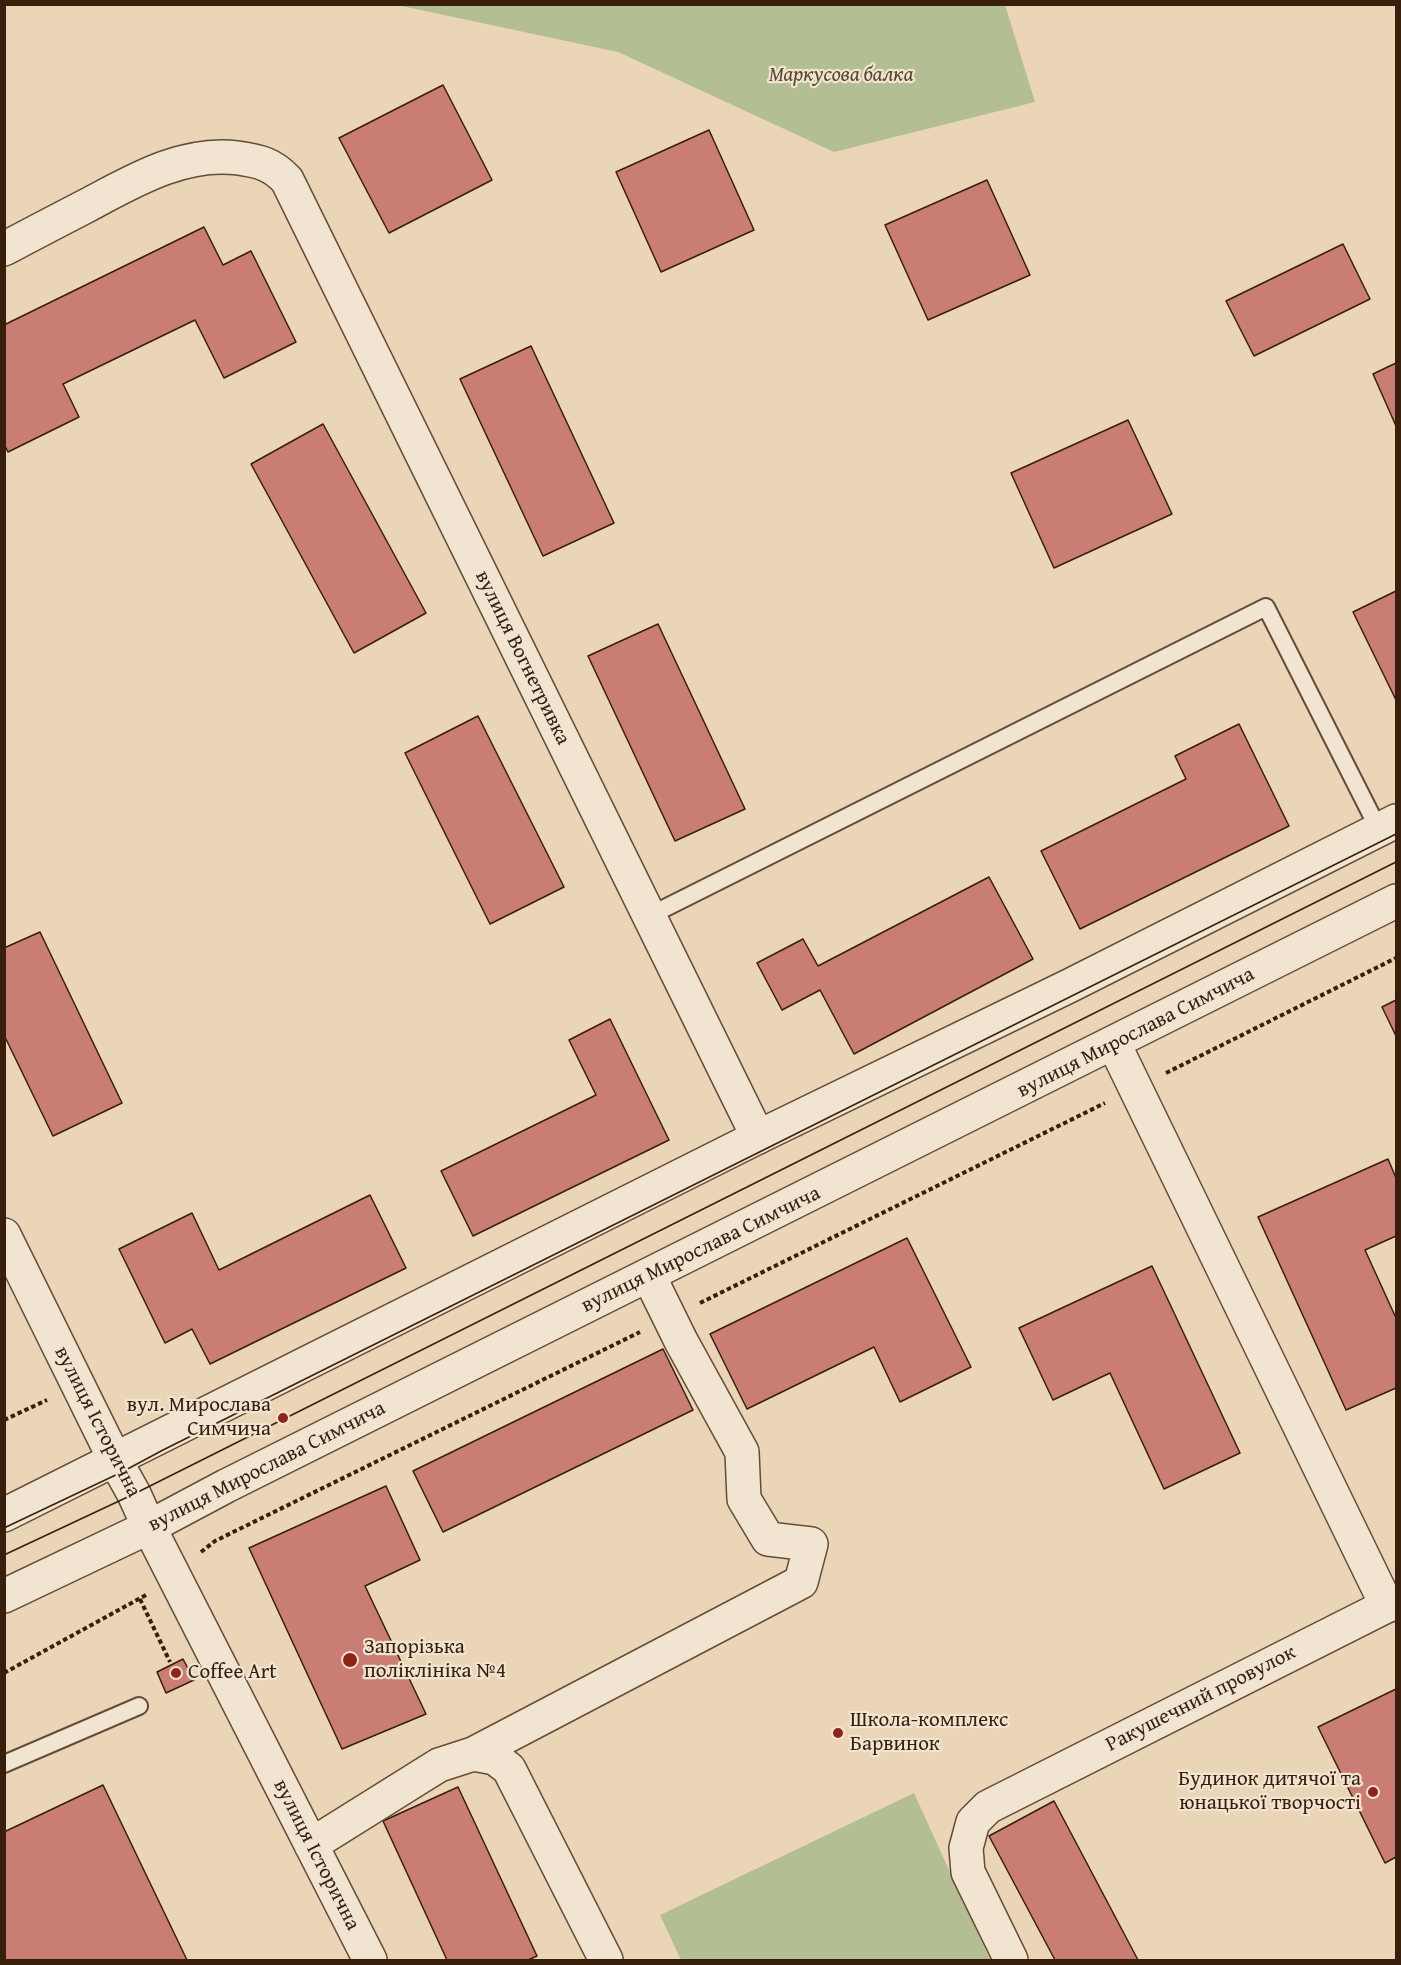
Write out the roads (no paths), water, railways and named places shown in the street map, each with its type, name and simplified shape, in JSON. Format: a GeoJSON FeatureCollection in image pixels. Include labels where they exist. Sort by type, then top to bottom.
{"type":"FeatureCollection","features":[{"type":"Feature","properties":{"kind":"street","name":"вулиця Вогнетривка"},"geometry":{"type":"LineString","coordinates":[[4,249],[142,176],[202,157],[260,161],[276,168],[287,180],[758,1137]]}},
{"type":"Feature","properties":{"kind":"street"},"geometry":{"type":"LineString","coordinates":[[4,1515],[758,1137],[1079,981],[1388,826]]}},
{"type":"Feature","properties":{"kind":"street","name":"вулиця Мирослава Симчича"},"geometry":{"type":"LineString","coordinates":[[4,1596],[148,1527],[1396,901]]}},
{"type":"Feature","properties":{"kind":"street"},"geometry":{"type":"LineString","coordinates":[[1114,1044],[1392,1604]]}},
{"type":"Feature","properties":{"kind":"street","name":"вулиця Історична"},"geometry":{"type":"LineString","coordinates":[[4,1235],[12,1271],[134,1494],[148,1527],[370,1960]]}},
{"type":"Feature","properties":{"kind":"street"},"geometry":{"type":"LineString","coordinates":[[311,1845],[439,1765],[473,1754],[801,1582],[812,1544],[768,1539],[744,1499],[742,1452],[649,1276]]}},
{"type":"Feature","properties":{"kind":"street","name":"Ракушечний провулок"},"geometry":{"type":"LineString","coordinates":[[1011,1960],[968,1872],[966,1848],[973,1822],[988,1807],[1392,1604]]}},
{"type":"Feature","properties":{"kind":"street"},"geometry":{"type":"LineString","coordinates":[[473,1754],[495,1758],[509,1769],[606,1960]]}},
{"type":"Feature","properties":{"kind":"lane"},"geometry":{"type":"LineString","coordinates":[[649,916],[1266,607],[1388,826]]}},
{"type":"Feature","properties":{"kind":"lane"},"geometry":{"type":"LineString","coordinates":[[4,1764],[139,1706]]}},
{"type":"Feature","properties":{"kind":"tram line"},"geometry":{"type":"LineString","coordinates":[[4,1528],[122,1472],[1396,834]]}},
{"type":"Feature","properties":{"kind":"tram line"},"geometry":{"type":"LineString","coordinates":[[4,1555],[134,1494],[1396,862]]}},
{"type":"Feature","properties":{"kind":"place","name":"вул. Мирослава Симчича"},"geometry":{"type":"Point","coordinates":[283,1418]}},
{"type":"Feature","properties":{"kind":"place","name":"Запорізька поліклініка №4"},"geometry":{"type":"Point","coordinates":[350,1660]}},
{"type":"Feature","properties":{"kind":"place","name":"Coffee Art"},"geometry":{"type":"Point","coordinates":[176,1673]}},
{"type":"Feature","properties":{"kind":"place","name":"Школа-комплекс Барвинок"},"geometry":{"type":"Point","coordinates":[838,1733]}},
{"type":"Feature","properties":{"kind":"place","name":"Будинок дитячої та юнацької творчості"},"geometry":{"type":"Point","coordinates":[1373,1792]}},
{"type":"Feature","properties":{"kind":"park label","name":"Маркусова балка"},"geometry":{"type":"Point","coordinates":[841,76]}}]}
